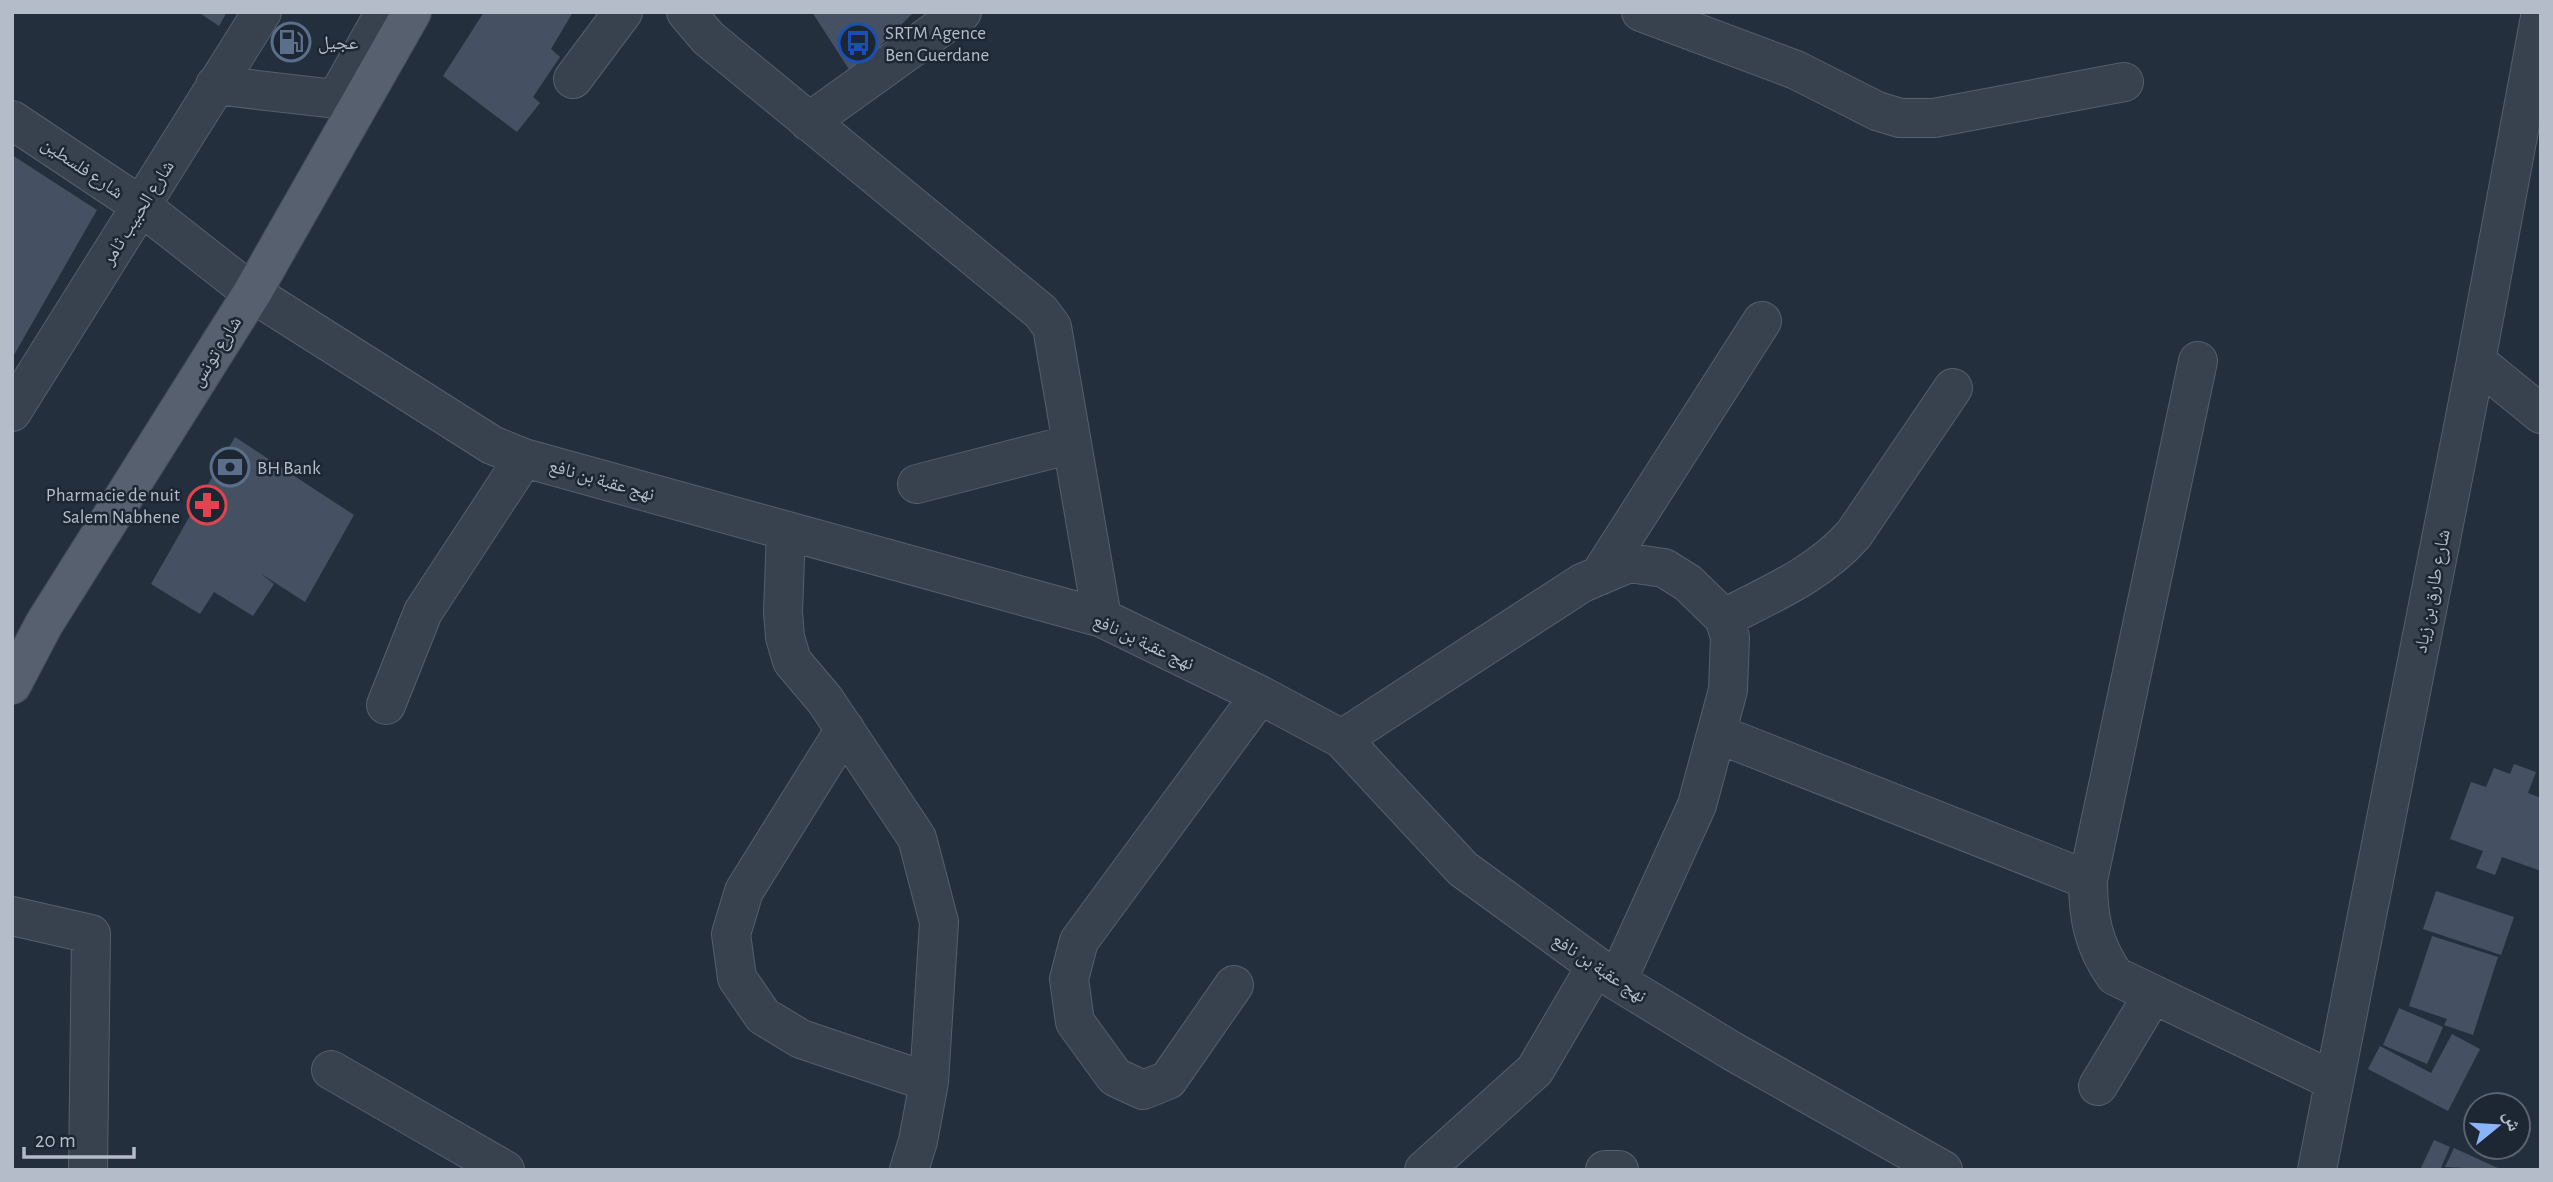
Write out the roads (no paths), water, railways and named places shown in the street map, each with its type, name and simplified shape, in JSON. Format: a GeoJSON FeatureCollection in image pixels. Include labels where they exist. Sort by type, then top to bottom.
{"type":"FeatureCollection","features":[{"type":"Feature","properties":{"kind":"main road","name":"شارع تونس"},"geometry":{"type":"LineString","coordinates":[[12,685],[44,624],[252,293],[412,12]]}},
{"type":"Feature","properties":{"kind":"street","name":"شارع الحبيب ثامر"},"geometry":{"type":"LineString","coordinates":[[12,412],[262,12]]}},
{"type":"Feature","properties":{"kind":"street"},"geometry":{"type":"LineString","coordinates":[[215,85],[336,99],[385,12]]}},
{"type":"Feature","properties":{"kind":"street"},"geometry":{"type":"LineString","coordinates":[[573,79],[623,12]]}},
{"type":"Feature","properties":{"kind":"street"},"geometry":{"type":"LineString","coordinates":[[685,12],[708,38],[1041,312],[1052,327],[1102,618]]}},
{"type":"Feature","properties":{"kind":"street"},"geometry":{"type":"LineString","coordinates":[[809,122],[962,12]]}},
{"type":"Feature","properties":{"kind":"street"},"geometry":{"type":"LineString","coordinates":[[1641,12],[1796,70],[1877,111],[1900,118],[1934,118],[2124,82]]}},
{"type":"Feature","properties":{"kind":"street","name":"شارع طارق بن زياد"},"geometry":{"type":"LineString","coordinates":[[2317,1170],[2476,361],[2541,12]]}},
{"type":"Feature","properties":{"kind":"street","name":"شارع فلسطين"},"geometry":{"type":"LineString","coordinates":[[12,120],[141,206],[252,293]]}},
{"type":"Feature","properties":{"kind":"street","name":"نهج عقبة بن نافع"},"geometry":{"type":"LineString","coordinates":[[252,293],[492,445],[524,458],[1102,618],[1342,738],[1463,869],[1606,974],[1732,1051],[1943,1170]]}},
{"type":"Feature","properties":{"kind":"street"},"geometry":{"type":"LineString","coordinates":[[1599,576],[1762,321]]}},
{"type":"Feature","properties":{"kind":"street"},"geometry":{"type":"LineString","coordinates":[[2476,361],[2541,414]]}},
{"type":"Feature","properties":{"kind":"street"},"geometry":{"type":"LineString","coordinates":[[2198,362],[2088,880],[2088,918],[2103,959],[2115,976],[2334,1081]]}},
{"type":"Feature","properties":{"kind":"street"},"geometry":{"type":"LineString","coordinates":[[1724,618],[1814,571],[1838,552],[1854,534],[1953,388]]}},
{"type":"Feature","properties":{"kind":"street"},"geometry":{"type":"LineString","coordinates":[[917,484],[1072,444]]}},
{"type":"Feature","properties":{"kind":"street"},"geometry":{"type":"LineString","coordinates":[[386,705],[423,612],[524,458]]}},
{"type":"Feature","properties":{"kind":"street"},"geometry":{"type":"LineString","coordinates":[[786,531],[785,637],[792,661],[845,729],[917,838],[939,922],[929,1082],[918,1141],[909,1170]]}},
{"type":"Feature","properties":{"kind":"street"},"geometry":{"type":"LineString","coordinates":[[1342,738],[1582,583],[1629,563],[1664,568],[1688,583],[1724,618],[1730,637],[1728,690],[1697,805],[1606,974],[1535,1070],[1424,1170]]}},
{"type":"Feature","properties":{"kind":"street"},"geometry":{"type":"LineString","coordinates":[[1234,985],[1168,1080],[1143,1090],[1115,1077],[1075,1022],[1069,979],[1079,941],[1259,695]]}},
{"type":"Feature","properties":{"kind":"street"},"geometry":{"type":"LineString","coordinates":[[845,729],[744,891],[731,934],[737,978],[763,1016],[801,1039],[929,1082]]}},
{"type":"Feature","properties":{"kind":"street"},"geometry":{"type":"LineString","coordinates":[[1718,734],[2088,880]]}},
{"type":"Feature","properties":{"kind":"street"},"geometry":{"type":"LineString","coordinates":[[12,916],[91,934],[88,1170]]}},
{"type":"Feature","properties":{"kind":"street"},"geometry":{"type":"LineString","coordinates":[[2098,1086],[2152,996]]}},
{"type":"Feature","properties":{"kind":"street"},"geometry":{"type":"LineString","coordinates":[[331,1070],[505,1170]]}},
{"type":"Feature","properties":{"kind":"street"},"geometry":{"type":"LineString","coordinates":[[1605,1170],[1619,1170]]}},
{"type":"Feature","properties":{"kind":"place","name":"عجيل"},"geometry":{"type":"Point","coordinates":[291,42]}},
{"type":"Feature","properties":{"kind":"place","name":"SRTM Agence Ben Guerdane"},"geometry":{"type":"Point","coordinates":[858,43]}},
{"type":"Feature","properties":{"kind":"place","name":"BH Bank"},"geometry":{"type":"Point","coordinates":[230,467]}},
{"type":"Feature","properties":{"kind":"place","name":"Pharmacie de nuit Salem Nabhene"},"geometry":{"type":"Point","coordinates":[207,505]}}]}
